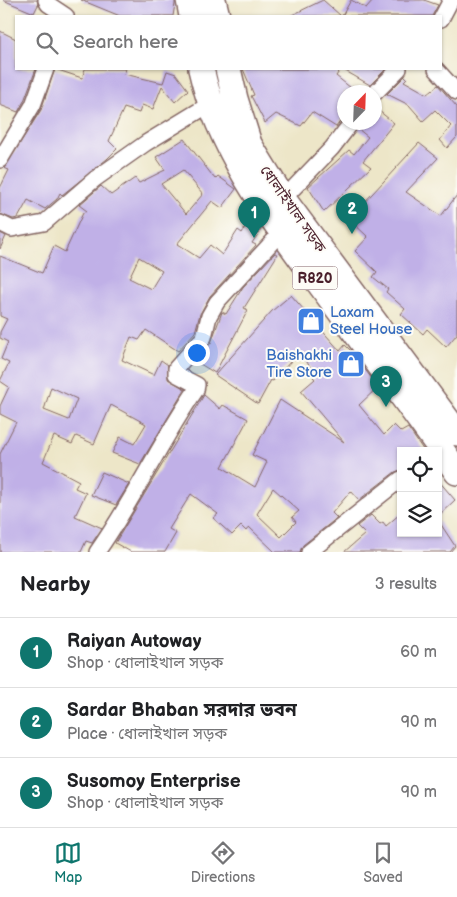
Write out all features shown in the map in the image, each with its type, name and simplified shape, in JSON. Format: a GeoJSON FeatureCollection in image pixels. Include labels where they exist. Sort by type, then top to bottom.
{"type":"FeatureCollection","features":[{"type":"Feature","properties":{"kind":"main road"},"geometry":{"type":"LineString","coordinates":[[190,0],[192,15]]}},
{"type":"Feature","properties":{"kind":"main road"},"geometry":{"type":"LineString","coordinates":[[213,0],[217,15]]}},
{"type":"Feature","properties":{"kind":"main road","name":"ধোলাইখাল সড়ক"},"geometry":{"type":"LineString","coordinates":[[199,70],[210,104],[230,148],[287,216],[444,444],[457,472]]}},
{"type":"Feature","properties":{"kind":"main road","name":"ধোলাইখাল সড়ক"},"geometry":{"type":"LineString","coordinates":[[228,70],[234,99],[249,144],[287,216]]}},
{"type":"Feature","properties":{"kind":"street"},"geometry":{"type":"LineString","coordinates":[[46,0],[48,4],[64,15]]}},
{"type":"Feature","properties":{"kind":"street"},"geometry":{"type":"LineString","coordinates":[[442,17],[451,0]]}},
{"type":"Feature","properties":{"kind":"street"},"geometry":{"type":"LineString","coordinates":[[0,160],[33,105],[46,70]]}},
{"type":"Feature","properties":{"kind":"street"},"geometry":{"type":"LineString","coordinates":[[382,86],[398,70]]}},
{"type":"Feature","properties":{"kind":"street"},"geometry":{"type":"LineString","coordinates":[[437,70],[457,92]]}},
{"type":"Feature","properties":{"kind":"street"},"geometry":{"type":"LineString","coordinates":[[0,223],[12,229],[44,223],[95,179],[146,142],[210,104]]}},
{"type":"Feature","properties":{"kind":"street"},"geometry":{"type":"LineString","coordinates":[[97,552],[127,506],[170,427],[196,390],[196,385],[193,382],[176,374],[176,368],[204,337],[209,316],[217,302],[287,216],[346,130]]}},
{"type":"Feature","properties":{"kind":"street"},"geometry":{"type":"LineString","coordinates":[[309,552],[397,482]]}},
{"type":"Feature","properties":{"kind":"building"},"geometry":{"type":"Polygon","coordinates":[[[3,0],[37,0],[38,5],[34,13],[3,0]]]}},
{"type":"Feature","properties":{"kind":"building"},"geometry":{"type":"Polygon","coordinates":[[[81,0],[175,0],[173,15],[118,15],[81,0]]]}},
{"type":"Feature","properties":{"kind":"building"},"geometry":{"type":"Polygon","coordinates":[[[323,0],[340,15],[292,15],[323,0]]]}},
{"type":"Feature","properties":{"kind":"building"},"geometry":{"type":"Polygon","coordinates":[[[351,0],[366,8],[373,0],[424,0],[438,5],[433,15],[343,15],[351,0]]]}},
{"type":"Feature","properties":{"kind":"building"},"geometry":{"type":"Polygon","coordinates":[[[0,31],[15,38],[15,70],[36,70],[18,112],[0,105],[0,31]]]}},
{"type":"Feature","properties":{"kind":"building"},"geometry":{"type":"Polygon","coordinates":[[[55,70],[82,78],[85,70],[126,70],[124,74],[163,83],[167,71],[176,74],[188,90],[175,102],[162,86],[153,109],[142,105],[139,113],[124,108],[109,141],[117,149],[107,159],[62,195],[60,193],[57,199],[45,209],[28,200],[18,218],[13,219],[0,214],[0,188],[9,170],[4,168],[41,110],[55,70]]]}},
{"type":"Feature","properties":{"kind":"building"},"geometry":{"type":"Polygon","coordinates":[[[243,70],[340,70],[336,76],[347,85],[337,85],[336,127],[312,112],[301,126],[276,114],[265,123],[251,96],[254,95],[243,70]]]}},
{"type":"Feature","properties":{"kind":"building"},"geometry":{"type":"Polygon","coordinates":[[[344,70],[385,70],[370,85],[344,70]]]}},
{"type":"Feature","properties":{"kind":"building"},"geometry":{"type":"Polygon","coordinates":[[[405,76],[407,78],[404,81],[427,94],[438,85],[457,107],[457,137],[447,148],[440,140],[451,126],[435,110],[423,121],[409,105],[387,94],[405,76]]]}},
{"type":"Feature","properties":{"kind":"building"},"geometry":{"type":"Polygon","coordinates":[[[382,113],[394,123],[363,161],[371,167],[324,212],[308,187],[349,150],[354,154],[368,137],[359,130],[382,130],[382,113]]]}},
{"type":"Feature","properties":{"kind":"building"},"geometry":{"type":"Polygon","coordinates":[[[184,139],[215,179],[218,176],[236,189],[222,208],[212,201],[177,244],[199,258],[210,245],[222,255],[238,230],[242,233],[253,215],[262,228],[252,243],[256,245],[210,296],[200,314],[195,332],[178,351],[146,330],[139,340],[131,337],[122,360],[154,375],[161,360],[168,365],[168,379],[185,389],[140,464],[112,453],[120,437],[134,444],[146,424],[111,405],[94,444],[76,436],[72,444],[54,436],[43,462],[79,481],[75,488],[86,493],[75,516],[102,528],[92,543],[86,541],[81,552],[0,552],[0,454],[16,422],[0,414],[0,406],[9,387],[0,381],[9,363],[1,359],[8,342],[0,338],[0,332],[7,319],[0,316],[0,256],[42,273],[54,246],[65,252],[83,213],[87,211],[79,205],[101,186],[111,195],[135,178],[139,183],[165,170],[156,157],[184,139]],[[183,170],[161,184],[186,214],[203,194],[183,170]],[[139,257],[129,278],[151,289],[162,271],[139,257]],[[51,387],[44,410],[69,420],[77,399],[51,387]]]}},
{"type":"Feature","properties":{"kind":"building"},"geometry":{"type":"Polygon","coordinates":[[[419,143],[438,158],[406,192],[441,216],[457,195],[457,334],[446,347],[427,329],[423,334],[401,314],[405,309],[386,292],[388,289],[373,277],[377,272],[355,251],[368,237],[349,219],[419,143]]]}},
{"type":"Feature","properties":{"kind":"building"},"geometry":{"type":"Polygon","coordinates":[[[0,233],[6,236],[0,249],[0,233]]]}},
{"type":"Feature","properties":{"kind":"building"},"geometry":{"type":"Polygon","coordinates":[[[275,253],[278,254],[244,308],[248,310],[215,373],[195,361],[211,343],[222,312],[226,314],[243,287],[275,253]]]}},
{"type":"Feature","properties":{"kind":"building"},"geometry":{"type":"Polygon","coordinates":[[[291,295],[340,351],[345,345],[352,352],[378,387],[359,405],[384,435],[394,425],[401,432],[408,428],[421,447],[397,447],[397,471],[359,500],[351,491],[332,513],[337,518],[303,545],[300,552],[275,552],[249,527],[246,531],[241,526],[232,535],[213,518],[218,514],[191,494],[169,529],[176,533],[165,552],[131,552],[115,543],[204,395],[220,409],[223,405],[248,419],[222,467],[255,487],[267,462],[252,455],[280,400],[344,442],[301,391],[315,379],[313,377],[315,375],[300,351],[273,381],[271,380],[258,404],[215,375],[272,311],[291,295]],[[273,488],[257,514],[281,537],[296,522],[292,517],[299,511],[273,488]]]}},
{"type":"Feature","properties":{"kind":"building"},"geometry":{"type":"Polygon","coordinates":[[[102,472],[129,484],[116,505],[91,495],[102,472]]]}},
{"type":"Feature","properties":{"kind":"building"},"geometry":{"type":"Polygon","coordinates":[[[442,485],[455,500],[442,512],[442,485]]]}},
{"type":"Feature","properties":{"kind":"building"},"geometry":{"type":"Polygon","coordinates":[[[371,515],[380,524],[383,522],[386,526],[397,516],[397,537],[442,537],[442,526],[455,546],[450,552],[344,552],[365,534],[357,526],[371,515]]]}},
{"type":"Feature","properties":{"kind":"place","name":"Sardar Bhaban সরদার ভবন"},"geometry":{"type":"Point","coordinates":[352,234]}},
{"type":"Feature","properties":{"kind":"place","name":"Raiyan Autoway"},"geometry":{"type":"Point","coordinates":[254,238]}},
{"type":"Feature","properties":{"kind":"place","name":"Laxam Steel House"},"geometry":{"type":"Point","coordinates":[311,321]}},
{"type":"Feature","properties":{"kind":"place","name":"Baishakhi Tire Store"},"geometry":{"type":"Point","coordinates":[351,364]}},
{"type":"Feature","properties":{"kind":"place","name":"Susomoy Enterprise"},"geometry":{"type":"Point","coordinates":[386,407]}}]}
